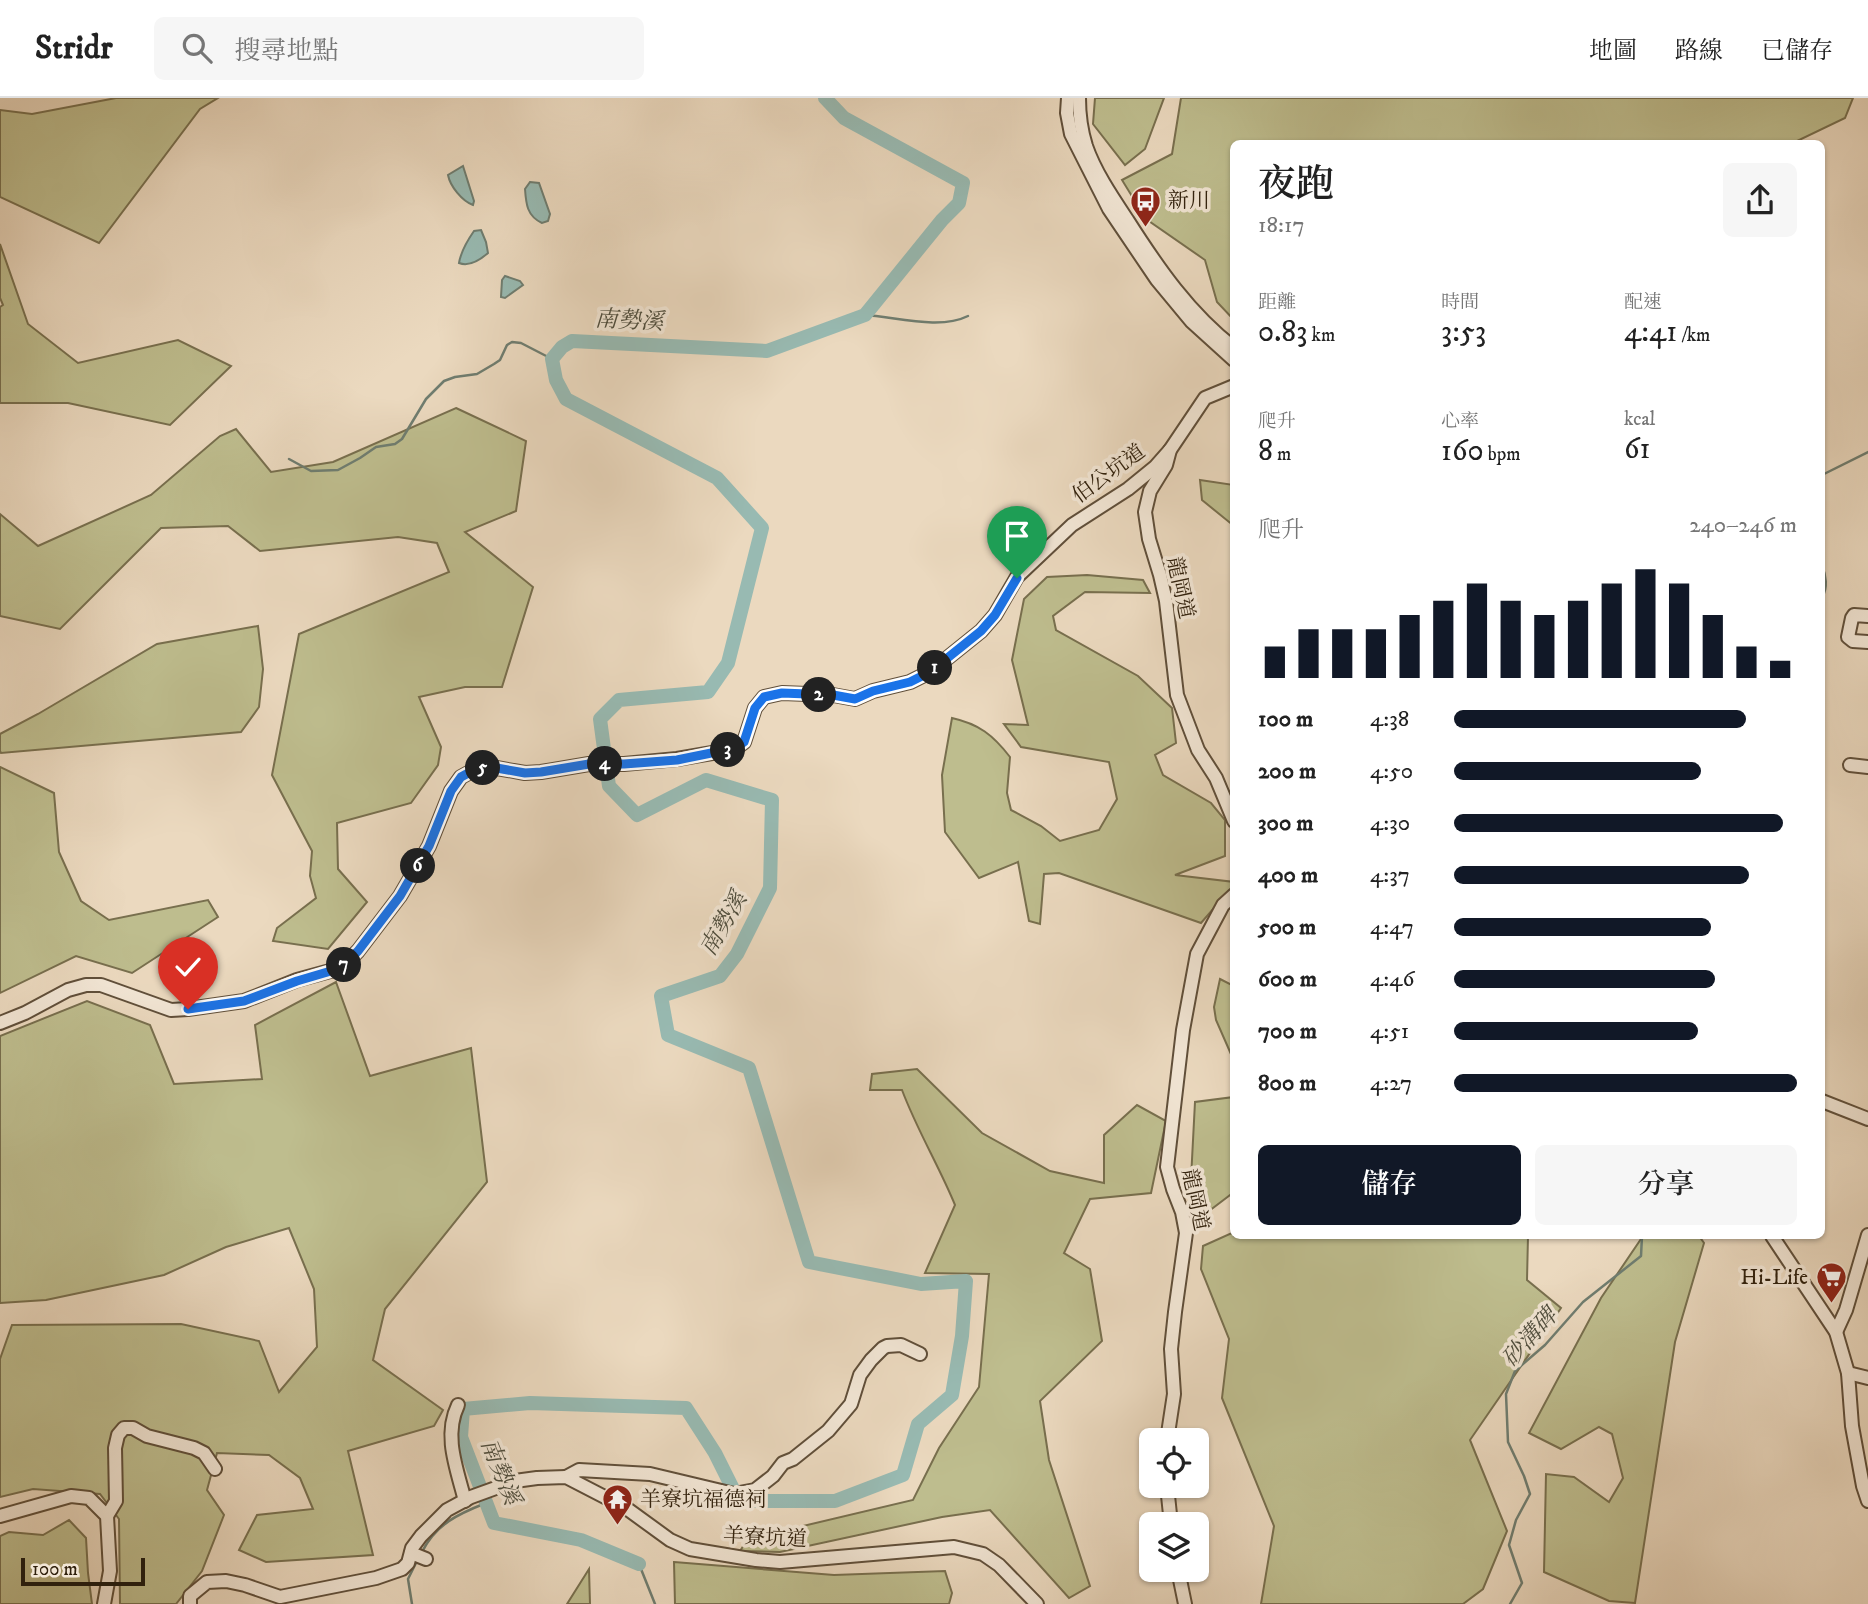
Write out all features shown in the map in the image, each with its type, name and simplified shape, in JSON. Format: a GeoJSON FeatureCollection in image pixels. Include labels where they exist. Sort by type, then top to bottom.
{"type":"FeatureCollection","features":[{"type":"Feature","properties":{"kind":"street"},"geometry":{"type":"LineString","coordinates":[[1068,98],[1067,113],[1071,134],[1109,209],[1157,280],[1182,311],[1230,356]]}},
{"type":"Feature","properties":{"kind":"street"},"geometry":{"type":"LineString","coordinates":[[1079,98],[1079,114],[1087,148],[1117,205],[1172,285],[1197,315],[1230,344]]}},
{"type":"Feature","properties":{"kind":"street","name":"龍岡道"},"geometry":{"type":"LineString","coordinates":[[1230,388],[1205,398],[1170,450],[1166,466],[1150,491],[1145,512],[1149,539],[1166,601],[1177,695],[1198,750],[1216,778],[1230,811]]}},
{"type":"Feature","properties":{"kind":"street","name":"伯公坑道"},"geometry":{"type":"LineString","coordinates":[[0,1023],[68,990],[86,985],[101,985],[171,1010],[188,1009],[244,1001],[341,968],[358,951],[400,896],[429,846],[451,791],[461,777],[472,771],[491,767],[525,773],[589,764],[677,760],[736,748],[744,742],[755,708],[764,697],[782,693],[833,695],[855,699],[873,691],[910,682],[930,672],[981,631],[995,615],[1017,578],[1072,525],[1128,489],[1155,467],[1170,450]]}},
{"type":"Feature","properties":{"kind":"street"},"geometry":{"type":"LineString","coordinates":[[1868,616],[1854,615],[1848,637],[1853,641],[1868,642]]}},
{"type":"Feature","properties":{"kind":"street"},"geometry":{"type":"LineString","coordinates":[[1850,765],[1868,767]]}},
{"type":"Feature","properties":{"kind":"street","name":"龍岡道"},"geometry":{"type":"LineString","coordinates":[[1169,1428],[1174,1394],[1171,1349],[1186,1233],[1167,1167],[1183,1030],[1197,954],[1223,905],[1230,899]]}},
{"type":"Feature","properties":{"kind":"street"},"geometry":{"type":"LineString","coordinates":[[1825,1102],[1868,1119]]}},
{"type":"Feature","properties":{"kind":"street"},"geometry":{"type":"LineString","coordinates":[[1836,1332],[1846,1310],[1868,1236]]}},
{"type":"Feature","properties":{"kind":"street"},"geometry":{"type":"LineString","coordinates":[[1774,1239],[1836,1332],[1848,1373],[1852,1426],[1868,1501]]}},
{"type":"Feature","properties":{"kind":"street"},"geometry":{"type":"LineString","coordinates":[[263,1604],[280,1597],[376,1578],[402,1569],[408,1563],[416,1542],[447,1510],[515,1481],[566,1477],[579,1470],[650,1474],[734,1494],[755,1490],[773,1476],[783,1463],[793,1459],[828,1431],[851,1404],[860,1375],[883,1348],[901,1345],[920,1354]]}},
{"type":"Feature","properties":{"kind":"street"},"geometry":{"type":"LineString","coordinates":[[1848,1373],[1868,1378]]}},
{"type":"Feature","properties":{"kind":"street"},"geometry":{"type":"LineString","coordinates":[[458,1405],[452,1417],[450,1440],[468,1499]]}},
{"type":"Feature","properties":{"kind":"street"},"geometry":{"type":"LineString","coordinates":[[104,1604],[110,1570],[107,1516],[116,1502],[115,1448],[118,1435],[124,1428],[132,1428],[147,1436],[194,1448],[204,1453],[215,1469]]}},
{"type":"Feature","properties":{"kind":"street","name":"羊寮坑道"},"geometry":{"type":"LineString","coordinates":[[566,1477],[626,1508],[670,1540],[690,1549],[780,1562],[954,1547],[983,1554],[999,1565],[1037,1604]]}},
{"type":"Feature","properties":{"kind":"street"},"geometry":{"type":"LineString","coordinates":[[0,1516],[71,1496],[89,1498],[107,1516]]}},
{"type":"Feature","properties":{"kind":"street"},"geometry":{"type":"LineString","coordinates":[[411,1553],[426,1559]]}},
{"type":"Feature","properties":{"kind":"street"},"geometry":{"type":"LineString","coordinates":[[190,1604],[190,1595],[207,1582],[226,1581],[280,1597]]}},
{"type":"Feature","properties":{"kind":"street"},"geometry":{"type":"LineString","coordinates":[[1180,1582],[1185,1604]]}},
{"type":"Feature","properties":{"kind":"shaded area"},"geometry":{"type":"Polygon","coordinates":[[[116,98],[218,98],[200,109],[99,243],[0,197],[0,110],[32,114],[116,98]]]}},
{"type":"Feature","properties":{"kind":"shaded area"},"geometry":{"type":"Polygon","coordinates":[[[1095,98],[1164,98],[1145,149],[1125,165],[1093,124],[1095,98]]]}},
{"type":"Feature","properties":{"kind":"shaded area"},"geometry":{"type":"Polygon","coordinates":[[[1181,98],[1853,98],[1845,118],[1799,140],[1230,140],[1230,316],[1217,302],[1205,260],[1146,219],[1122,180],[1172,154],[1181,98]]]}},
{"type":"Feature","properties":{"kind":"shaded area"},"geometry":{"type":"Polygon","coordinates":[[[0,244],[28,324],[78,363],[178,340],[231,366],[170,425],[68,403],[0,403],[0,307],[3,305],[0,298],[0,244]]]}},
{"type":"Feature","properties":{"kind":"shaded area"},"geometry":{"type":"Polygon","coordinates":[[[456,408],[526,441],[516,511],[465,532],[533,587],[502,687],[465,687],[419,697],[441,747],[438,765],[411,803],[337,823],[338,869],[367,902],[328,949],[273,941],[277,928],[316,898],[310,876],[312,851],[272,775],[299,634],[449,572],[437,543],[398,537],[260,551],[228,526],[161,528],[60,629],[0,616],[0,514],[38,546],[151,495],[220,436],[236,429],[271,472],[333,462],[456,408]]]}},
{"type":"Feature","properties":{"kind":"shaded area"},"geometry":{"type":"Polygon","coordinates":[[[1200,480],[1230,484],[1230,523],[1202,500],[1200,480]]]}},
{"type":"Feature","properties":{"kind":"shaded area"},"geometry":{"type":"Polygon","coordinates":[[[1087,575],[1143,580],[1150,593],[1085,592],[1053,616],[1056,630],[1138,676],[1172,708],[1176,743],[1155,755],[1163,775],[1211,803],[1225,820],[1225,856],[1175,875],[1230,882],[1230,890],[1201,923],[1059,873],[1044,874],[1040,924],[1029,921],[1018,862],[979,878],[945,832],[942,775],[952,718],[978,727],[1004,749],[1010,757],[1007,793],[1011,810],[1041,826],[1060,841],[1099,830],[1117,799],[1109,762],[1021,747],[1004,724],[1028,725],[1012,660],[1024,599],[1047,577],[1087,575]]]}},
{"type":"Feature","properties":{"kind":"shaded area"},"geometry":{"type":"Polygon","coordinates":[[[258,626],[263,669],[259,707],[241,732],[0,751],[0,734],[157,644],[258,626]]]}},
{"type":"Feature","properties":{"kind":"shaded area"},"geometry":{"type":"Polygon","coordinates":[[[0,767],[54,793],[59,852],[81,901],[109,920],[208,900],[218,917],[132,973],[76,956],[0,993],[0,767]]]}},
{"type":"Feature","properties":{"kind":"shaded area"},"geometry":{"type":"Polygon","coordinates":[[[1220,979],[1230,984],[1230,1052],[1216,1020],[1214,1007],[1220,979]]]}},
{"type":"Feature","properties":{"kind":"shaded area"},"geometry":{"type":"Polygon","coordinates":[[[336,982],[370,1076],[471,1048],[487,1182],[385,1309],[373,1360],[443,1410],[434,1426],[348,1451],[373,1555],[266,1562],[239,1550],[257,1515],[313,1509],[300,1478],[269,1455],[217,1453],[207,1490],[224,1515],[202,1571],[176,1604],[120,1604],[119,1519],[100,1494],[33,1489],[0,1497],[0,1359],[12,1325],[181,1324],[259,1341],[279,1392],[317,1347],[314,1289],[289,1228],[226,1247],[164,1275],[46,1300],[0,1303],[0,1036],[87,1001],[150,1025],[174,1084],[262,1079],[255,1025],[336,982]]]}},
{"type":"Feature","properties":{"kind":"shaded area"},"geometry":{"type":"Polygon","coordinates":[[[917,1069],[982,1133],[1050,1171],[1104,1183],[1104,1135],[1137,1105],[1166,1121],[1151,1193],[1090,1199],[1064,1253],[1090,1269],[1102,1341],[1040,1401],[1049,1460],[1090,1586],[1069,1598],[990,1510],[942,1517],[780,1552],[740,1551],[748,1539],[913,1500],[939,1448],[979,1387],[989,1274],[925,1273],[955,1205],[902,1090],[870,1090],[872,1074],[917,1069]]]}},
{"type":"Feature","properties":{"kind":"shaded area"},"geometry":{"type":"Polygon","coordinates":[[[1230,1098],[1230,1195],[1209,1211],[1190,1198],[1195,1102],[1230,1098]]]}},
{"type":"Feature","properties":{"kind":"shaded area"},"geometry":{"type":"Polygon","coordinates":[[[1230,1234],[1230,1239],[1528,1239],[1527,1280],[1561,1308],[1470,1440],[1507,1531],[1483,1589],[1463,1604],[1261,1604],[1274,1526],[1222,1398],[1229,1339],[1201,1269],[1203,1246],[1230,1234]]]}},
{"type":"Feature","properties":{"kind":"shaded area"},"geometry":{"type":"Polygon","coordinates":[[[1641,1239],[1701,1239],[1704,1243],[1675,1342],[1635,1603],[1609,1601],[1544,1572],[1546,1474],[1574,1477],[1609,1502],[1623,1478],[1612,1434],[1599,1427],[1561,1449],[1529,1433],[1601,1298],[1641,1239]]]}},
{"type":"Feature","properties":{"kind":"shaded area"},"geometry":{"type":"Polygon","coordinates":[[[69,1520],[86,1538],[92,1604],[0,1604],[0,1536],[9,1532],[43,1535],[69,1520]]]}},
{"type":"Feature","properties":{"kind":"shaded area"},"geometry":{"type":"Polygon","coordinates":[[[674,1562],[834,1575],[945,1571],[952,1593],[949,1604],[675,1604],[674,1562]]]}},
{"type":"Feature","properties":{"kind":"shaded area"},"geometry":{"type":"Polygon","coordinates":[[[589,1569],[590,1604],[567,1604],[589,1569]]]}},
{"type":"Feature","properties":{"kind":"water"},"geometry":{"type":"Polygon","coordinates":[[[463,166],[473,205],[457,193],[448,175],[463,166]]]}},
{"type":"Feature","properties":{"kind":"water"},"geometry":{"type":"Polygon","coordinates":[[[530,182],[539,183],[550,214],[548,221],[542,223],[537,220],[528,209],[525,189],[530,182]]]}},
{"type":"Feature","properties":{"kind":"water"},"geometry":{"type":"Polygon","coordinates":[[[481,230],[488,253],[470,263],[459,263],[471,235],[474,231],[481,230]]]}},
{"type":"Feature","properties":{"kind":"water"},"geometry":{"type":"Polygon","coordinates":[[[505,276],[520,281],[523,285],[505,298],[501,297],[502,280],[505,276]]]}},
{"type":"Feature","properties":{"kind":"waterway","name":"南勢溪"},"geometry":{"type":"LineString","coordinates":[[639,1564],[581,1540],[494,1523],[461,1437],[463,1409],[530,1403],[686,1408],[715,1453],[739,1501],[835,1501],[903,1475],[918,1424],[952,1395],[962,1336],[966,1281],[921,1284],[809,1262],[749,1068],[668,1035],[661,996],[720,976],[737,954],[770,888],[772,800],[706,780],[637,815],[609,786],[600,719],[619,700],[708,692],[728,663],[762,528],[717,478],[566,399],[556,380],[552,359],[562,347],[572,341],[767,351],[865,315],[959,203],[963,183],[844,118],[825,98]]}},
{"type":"Feature","properties":{"kind":"waterway"},"geometry":{"type":"LineString","coordinates":[[865,315],[918,322],[944,322],[968,316]]}},
{"type":"Feature","properties":{"kind":"waterway"},"geometry":{"type":"LineString","coordinates":[[289,459],[311,471],[338,470],[376,447],[395,444],[402,439],[426,399],[444,381],[477,374],[500,360],[507,345],[512,342],[521,343],[552,359]]}},
{"type":"Feature","properties":{"kind":"waterway","name":"砂溝碑"},"geometry":{"type":"LineString","coordinates":[[1825,474],[1868,452]]}},
{"type":"Feature","properties":{"kind":"waterway","name":"砂溝碑"},"geometry":{"type":"LineString","coordinates":[[1825,573],[1825,590]]}},
{"type":"Feature","properties":{"kind":"waterway","name":"砂溝碑"},"geometry":{"type":"LineString","coordinates":[[1510,1604],[1522,1583],[1509,1545],[1516,1520],[1530,1494],[1508,1442],[1506,1394],[1515,1371],[1545,1345],[1583,1302],[1641,1256],[1642,1239]]}},
{"type":"Feature","properties":{"kind":"waterway"},"geometry":{"type":"LineString","coordinates":[[422,1552],[441,1527],[466,1511],[486,1503]]}},
{"type":"Feature","properties":{"kind":"waterway"},"geometry":{"type":"LineString","coordinates":[[412,1604],[408,1579],[417,1561]]}},
{"type":"Feature","properties":{"kind":"waterway","name":"南勢溪"},"geometry":{"type":"LineString","coordinates":[[639,1564],[655,1604]]}},
{"type":"Feature","properties":{"kind":"place","name":"新川"},"geometry":{"type":"Point","coordinates":[1145,228]}},
{"type":"Feature","properties":{"kind":"place","name":"Hi-Life"},"geometry":{"type":"Point","coordinates":[1831,1305]}},
{"type":"Feature","properties":{"kind":"place","name":"羊寮坑福德祠"},"geometry":{"type":"Point","coordinates":[617,1527]}},
{"type":"Feature","properties":{"kind":"route"},"geometry":{"type":"LineString","coordinates":[[188,1009],[244,1001],[269,990],[341,968],[358,951],[400,896],[429,846],[451,791],[461,777],[472,771],[491,767],[525,773],[541,772],[589,764],[677,760],[736,748],[744,742],[755,708],[764,697],[782,693],[833,695],[855,699],[873,691],[910,682],[930,672],[981,631],[995,615],[1017,578]]}}]}
